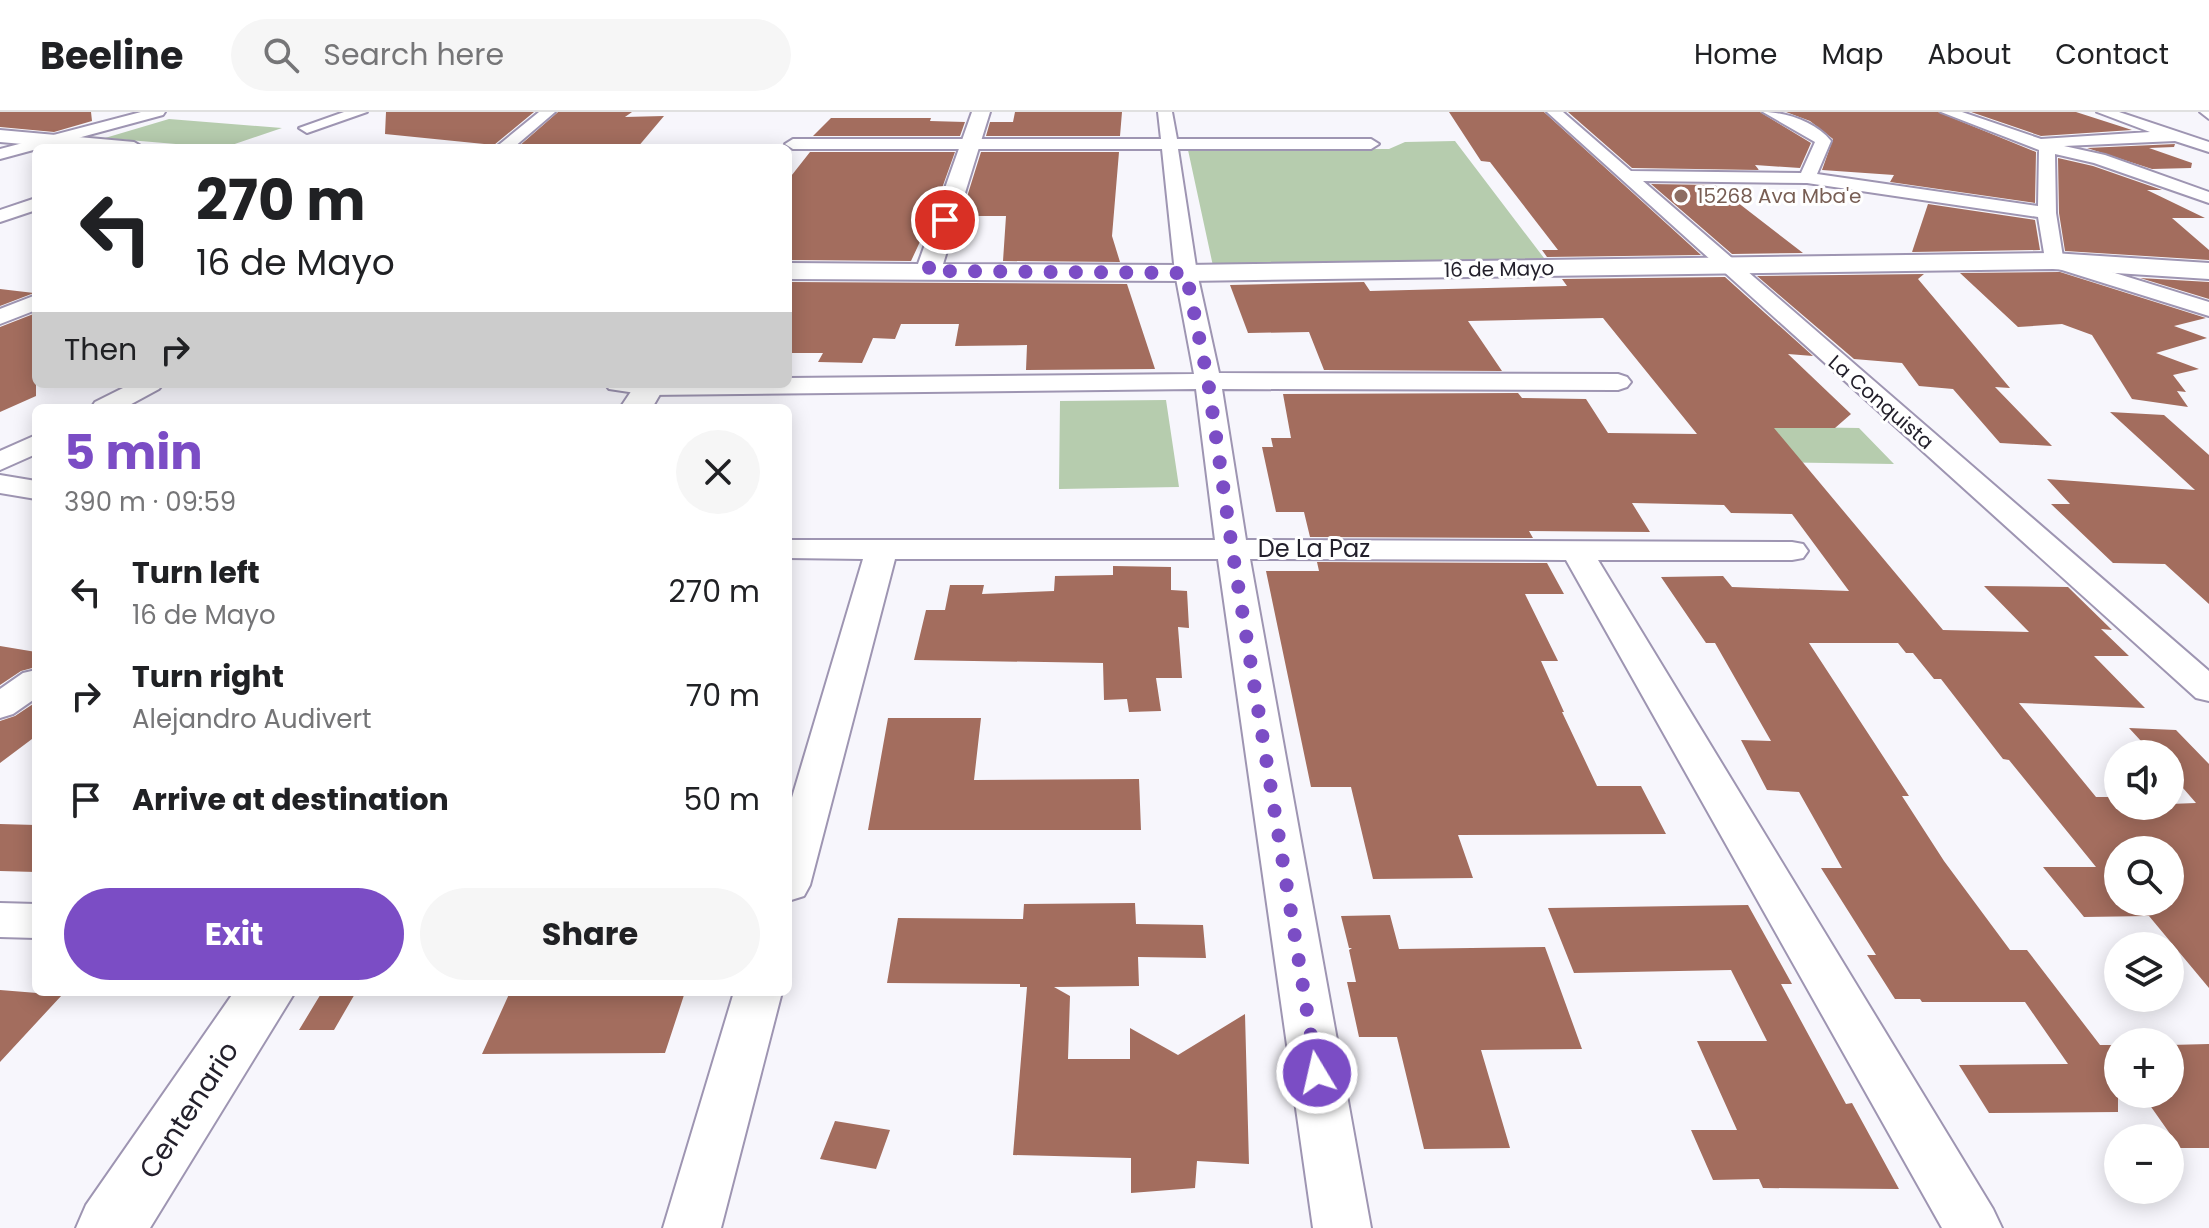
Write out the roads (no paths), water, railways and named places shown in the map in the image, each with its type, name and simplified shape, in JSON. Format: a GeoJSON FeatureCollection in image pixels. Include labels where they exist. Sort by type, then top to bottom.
{"type":"FeatureCollection","features":[{"type":"Feature","properties":{"kind":"street"},"geometry":{"type":"LineString","coordinates":[[37,144],[158,112]]}},
{"type":"Feature","properties":{"kind":"street"},"geometry":{"type":"LineString","coordinates":[[307,128],[360,112]]}},
{"type":"Feature","properties":{"kind":"street"},"geometry":{"type":"LineString","coordinates":[[508,144],[548,112]]}},
{"type":"Feature","properties":{"kind":"street"},"geometry":{"type":"LineString","coordinates":[[928,271],[981,112]]}},
{"type":"Feature","properties":{"kind":"street","name":"La Conquista"},"geometry":{"type":"LineString","coordinates":[[1554,112],[2209,690]]}},
{"type":"Feature","properties":{"kind":"street"},"geometry":{"type":"LineString","coordinates":[[1770,112],[1808,130],[1823,141],[1807,178]]}},
{"type":"Feature","properties":{"kind":"street"},"geometry":{"type":"LineString","coordinates":[[1948,112],[2209,198]]}},
{"type":"Feature","properties":{"kind":"street"},"geometry":{"type":"LineString","coordinates":[[1963,112],[2047,145],[2177,136]]}},
{"type":"Feature","properties":{"kind":"street"},"geometry":{"type":"LineString","coordinates":[[2104,112],[2209,147]]}},
{"type":"Feature","properties":{"kind":"street"},"geometry":{"type":"LineString","coordinates":[[792,144],[804,123]]}},
{"type":"Feature","properties":{"kind":"street"},"geometry":{"type":"LineString","coordinates":[[792,148],[969,144],[1168,128],[1371,144],[1360,126]]}},
{"type":"Feature","properties":{"kind":"street"},"geometry":{"type":"LineString","coordinates":[[1168,128],[1186,273],[1208,381],[1342,1228]]}},
{"type":"Feature","properties":{"kind":"street"},"geometry":{"type":"LineString","coordinates":[[0,136],[85,144]]}},
{"type":"Feature","properties":{"kind":"street"},"geometry":{"type":"LineString","coordinates":[[0,154],[32,145]]}},
{"type":"Feature","properties":{"kind":"street"},"geometry":{"type":"LineString","coordinates":[[2047,145],[2047,213],[2053,261],[2209,309]]}},
{"type":"Feature","properties":{"kind":"street"},"geometry":{"type":"LineString","coordinates":[[1627,176],[1807,178],[2047,213]]}},
{"type":"Feature","properties":{"kind":"street"},"geometry":{"type":"LineString","coordinates":[[0,216],[32,205]]}},
{"type":"Feature","properties":{"kind":"street","name":"16 de Mayo"},"geometry":{"type":"LineString","coordinates":[[792,271],[1186,273],[2053,261],[2209,271]]}},
{"type":"Feature","properties":{"kind":"street"},"geometry":{"type":"LineString","coordinates":[[0,317],[32,304]]}},
{"type":"Feature","properties":{"kind":"street"},"geometry":{"type":"LineString","coordinates":[[638,391],[1208,381],[1618,382]]}},
{"type":"Feature","properties":{"kind":"street"},"geometry":{"type":"LineString","coordinates":[[112,404],[142,388]]}},
{"type":"Feature","properties":{"kind":"street"},"geometry":{"type":"LineString","coordinates":[[0,462],[32,445]]}},
{"type":"Feature","properties":{"kind":"street"},"geometry":{"type":"LineString","coordinates":[[0,484],[32,489]]}},
{"type":"Feature","properties":{"kind":"street","name":"De La Paz"},"geometry":{"type":"LineString","coordinates":[[792,549],[1792,551]]}},
{"type":"Feature","properties":{"kind":"street"},"geometry":{"type":"LineString","coordinates":[[792,871],[882,549]]}},
{"type":"Feature","properties":{"kind":"street"},"geometry":{"type":"LineString","coordinates":[[1576,550],[1973,1228]]}},
{"type":"Feature","properties":{"kind":"street"},"geometry":{"type":"LineString","coordinates":[[0,706],[32,684]]}},
{"type":"Feature","properties":{"kind":"street"},"geometry":{"type":"LineString","coordinates":[[0,920],[32,921]]}},
{"type":"Feature","properties":{"kind":"street","name":"Centenario"},"geometry":{"type":"LineString","coordinates":[[111,1228],[263,996]]}},
{"type":"Feature","properties":{"kind":"street"},"geometry":{"type":"LineString","coordinates":[[692,1228],[757,996]]}},
{"type":"Feature","properties":{"kind":"place","name":"15268 Ava Mba'e"},"geometry":{"type":"Point","coordinates":[1681,196]}}]}
